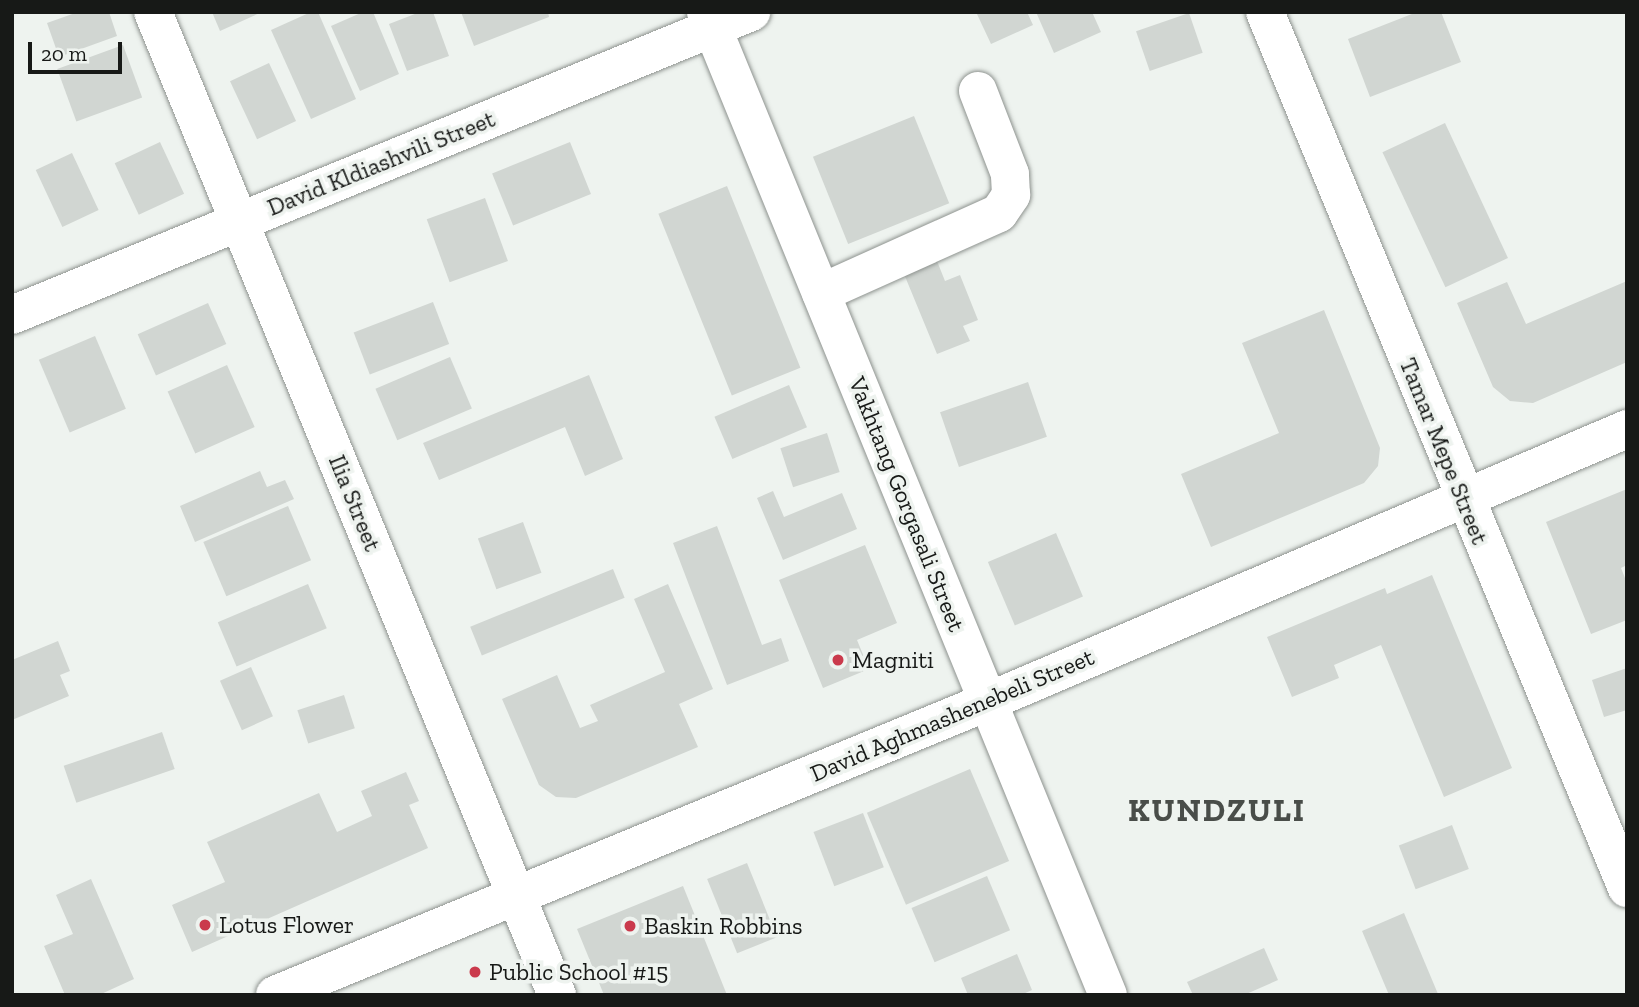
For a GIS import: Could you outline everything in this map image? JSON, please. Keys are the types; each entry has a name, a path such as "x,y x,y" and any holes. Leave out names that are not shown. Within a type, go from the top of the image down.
{"street":[{"name":"Ilia Street","path":"153,12 557,995"},
{"name":"David Kldiashvili Street","path":"12,315 240,222 709,20 751,12"},
{"name":"Tamar Mepe Street","path":"1265,12 1627,888"},
{"name":"Vakhtang Gorgasali Street","path":"709,20 1108,995"},
{"path":"821,293 999,213 1011,195 1010,174 978,91"},
{"name":"David Aghmashenebeli Street","path":"275,995 987,702 1464,496 1627,429"}],"building":[{"path":"78,12 109,12 117,36 59,57 47,23"},
{"path":"212,12 262,12 220,31"},
{"path":"311,12 318,12 356,99 311,119 271,30"},
{"path":"363,12 373,12 399,74 360,91 331,26"},
{"path":"420,12 433,12 449,56 407,71 389,24"},
{"path":"461,12 548,12 549,17 474,46"},
{"path":"976,12 1027,12 1033,25 991,44"},
{"path":"1036,12 1092,12 1101,32 1054,53"},
{"path":"1417,12 1441,12 1461,62 1370,97 1348,39"},
{"path":"1189,13 1203,53 1150,71 1136,31"},
{"path":"123,45 142,98 76,122 57,69"},
{"path":"269,63 296,121 257,139 230,81"},
{"path":"914,116 949,203 848,244 813,157"},
{"path":"1445,123 1508,258 1445,287 1382,152"},
{"path":"160,142 184,194 139,215 115,163"},
{"path":"570,142 591,194 513,225 492,173"},
{"path":"72,153 99,210 62,227 36,170"},
{"path":"727,186 800,368 732,395 658,214"},
{"path":"485,198 508,261 450,282 427,219"},
{"path":"937,261 945,281 960,275 978,320 963,326 970,341 937,354 904,274"},
{"path":"1627,281 1627,362 1533,403 1510,401 1493,387 1457,303 1507,282 1526,324"},
{"path":"433,302 449,344 370,374 354,332"},
{"path":"208,303 226,344 156,375 138,334"},
{"path":"1324,310 1380,448 1378,466 1364,483 1211,547 1181,474 1279,433 1242,343"},
{"path":"95,336 126,409 70,433 39,360"},
{"path":"450,357 472,409 397,440 375,389"},
{"path":"227,365 255,427 195,454 168,391"},
{"path":"589,375 623,459 585,476 565,427 439,480 423,443"},
{"path":"1028,382 1047,437 959,467 940,412"},
{"path":"789,385 807,427 732,459 714,417"},
{"path":"827,433 840,472 793,487 780,448"},
{"path":"260,471 267,487 285,480 294,499 195,542 180,506"},
{"path":"1627,489 1627,565 1621,568 1627,583 1627,620 1591,634 1546,522"},
{"path":"773,491 784,517 842,493 857,529 783,560 757,498"},
{"path":"288,506 311,560 226,596 203,542"},
{"path":"523,522 541,573 496,589 478,538"},
{"path":"717,526 762,645 781,638 789,661 727,685 673,543"},
{"path":"1056,533 1083,597 1015,625 988,562"},
{"path":"865,545 897,623 857,640 869,669 823,688 779,580"},
{"path":"613,569 625,598 482,655 470,627"},
{"path":"1432,575 1512,768 1444,797 1381,645 1334,665 1339,678 1292,697 1267,637 1385,588 1387,594"},
{"path":"308,584 327,628 237,666 218,622"},
{"path":"668,584 713,689 679,704 698,747 576,798 556,797 539,785 502,699 557,675 580,728 598,721 590,705 665,672 634,599"},
{"path":"58,641 70,671 60,675 69,696 12,720 12,660"},
{"path":"251,667 273,716 242,730 220,681"},
{"path":"1627,668 1627,710 1604,717 1592,680"},
{"path":"344,695 355,728 308,743 297,710"},
{"path":"162,732 175,769 76,803 64,766"},
{"path":"970,769 1009,861 906,905 867,813"},
{"path":"406,772 419,801 409,805 428,848 192,952 172,905 225,882 207,842 319,793 337,832 372,816 361,791"},
{"path":"863,813 884,867 834,886 814,832"},
{"path":"1452,825 1469,869 1416,889 1399,845"},
{"path":"747,863 777,937 737,953 707,879"},
{"path":"987,876 1010,930 935,962 912,908"},
{"path":"91,879 134,979 99,995 65,995 44,946 73,934 56,895"},
{"path":"683,886 727,995 604,995 577,929"},
{"path":"1404,913 1438,994 1436,995 1389,995 1362,931"},
{"path":"1264,948 1278,980 1244,995 1193,995 1187,982"},
{"path":"1017,954 1032,990 1021,995 968,995 961,978"}],"place":[{"name":"Magniti","path":"838,660"},
{"name":"Lotus Flower","path":"205,925"},
{"name":"Baskin Robbins","path":"630,926"},
{"name":"Public School #15","path":"475,972"}],"district":[{"name":"KUNDZULI","path":"1217,810"}]}
